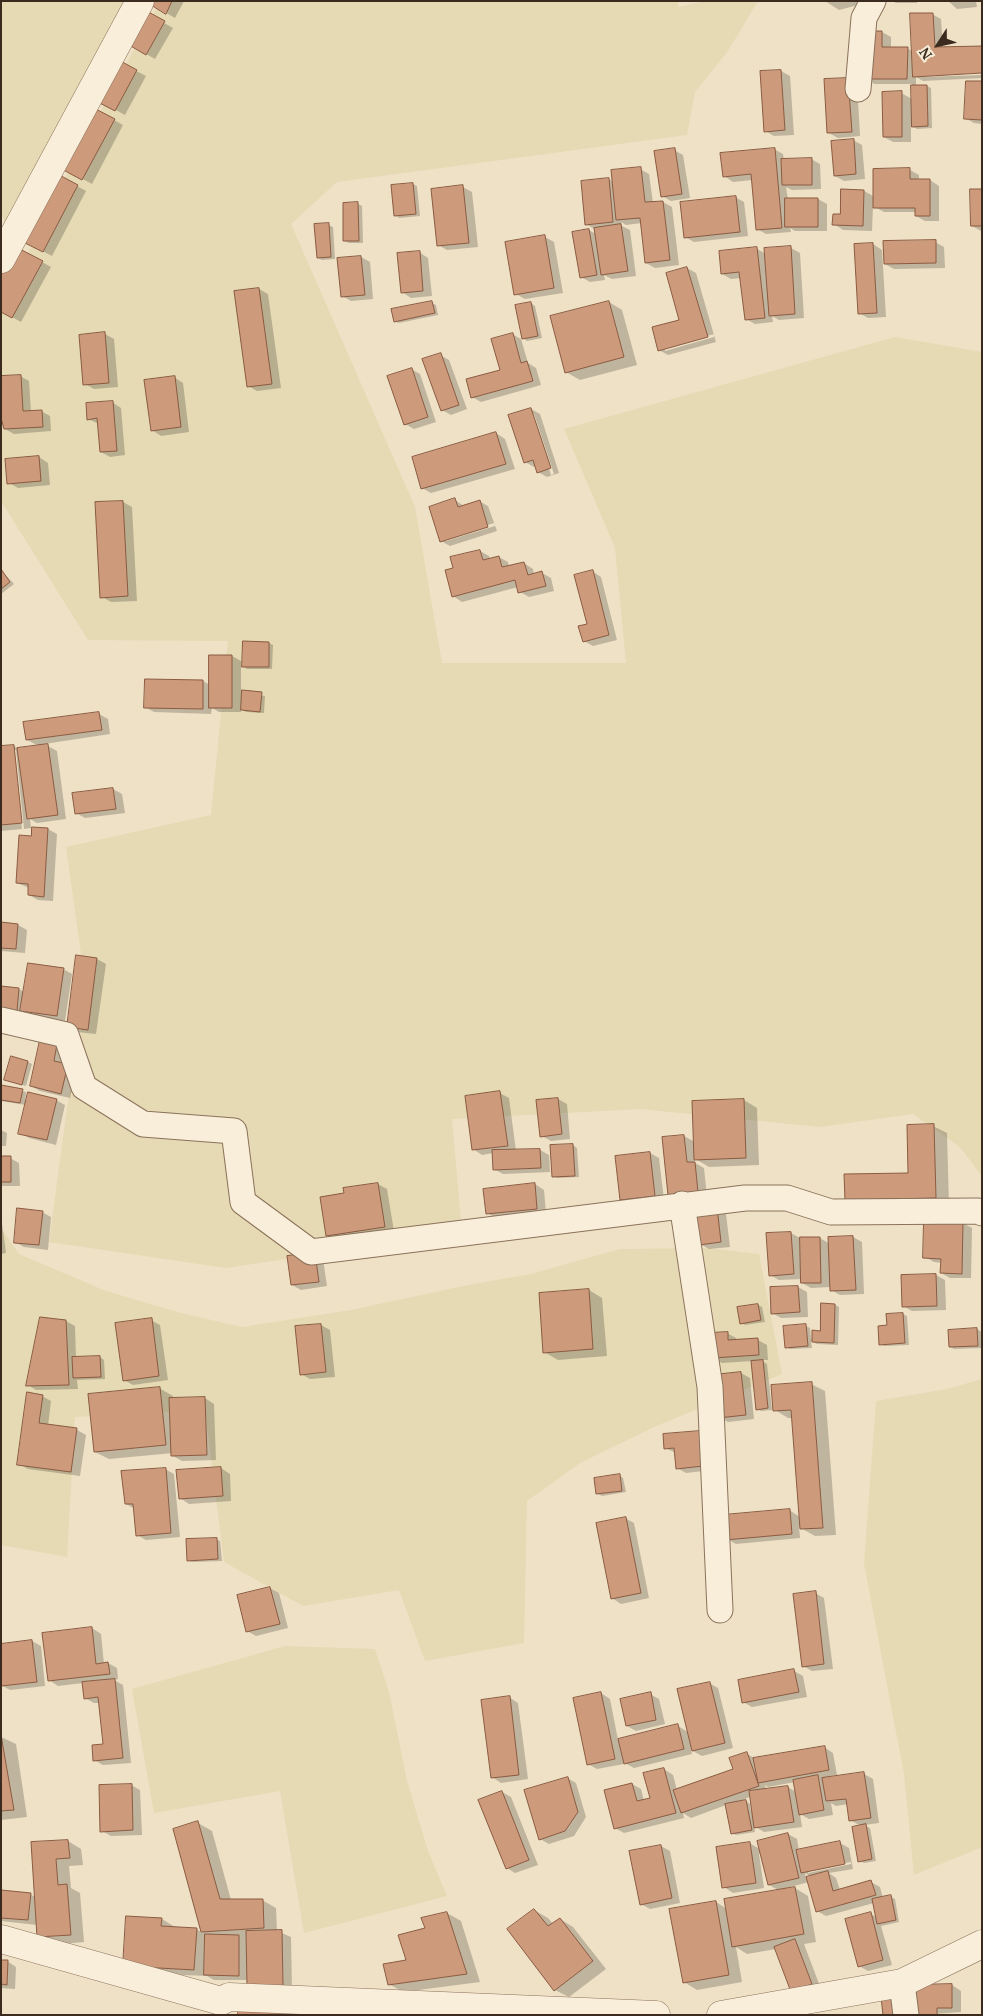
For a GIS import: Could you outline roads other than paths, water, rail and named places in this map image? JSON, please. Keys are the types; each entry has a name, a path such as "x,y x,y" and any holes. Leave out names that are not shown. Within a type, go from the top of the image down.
{"street":[{"path":"1,259 140,1"},
{"path":"858,89 864,18 873,1"},
{"path":"1,1020 66,1035 84,1087 142,1124 234,1131 243,1202 311,1252 682,1204 745,1198 787,1198 831,1212 978,1211 982,1213"},
{"path":"682,1204 710,1388 720,1610"},
{"path":"1,1939 221,2001 227,2006 656,2015"},
{"path":"720,2015 902,1983 982,1944"},
{"path":"902,1983 906,2015"}]}
